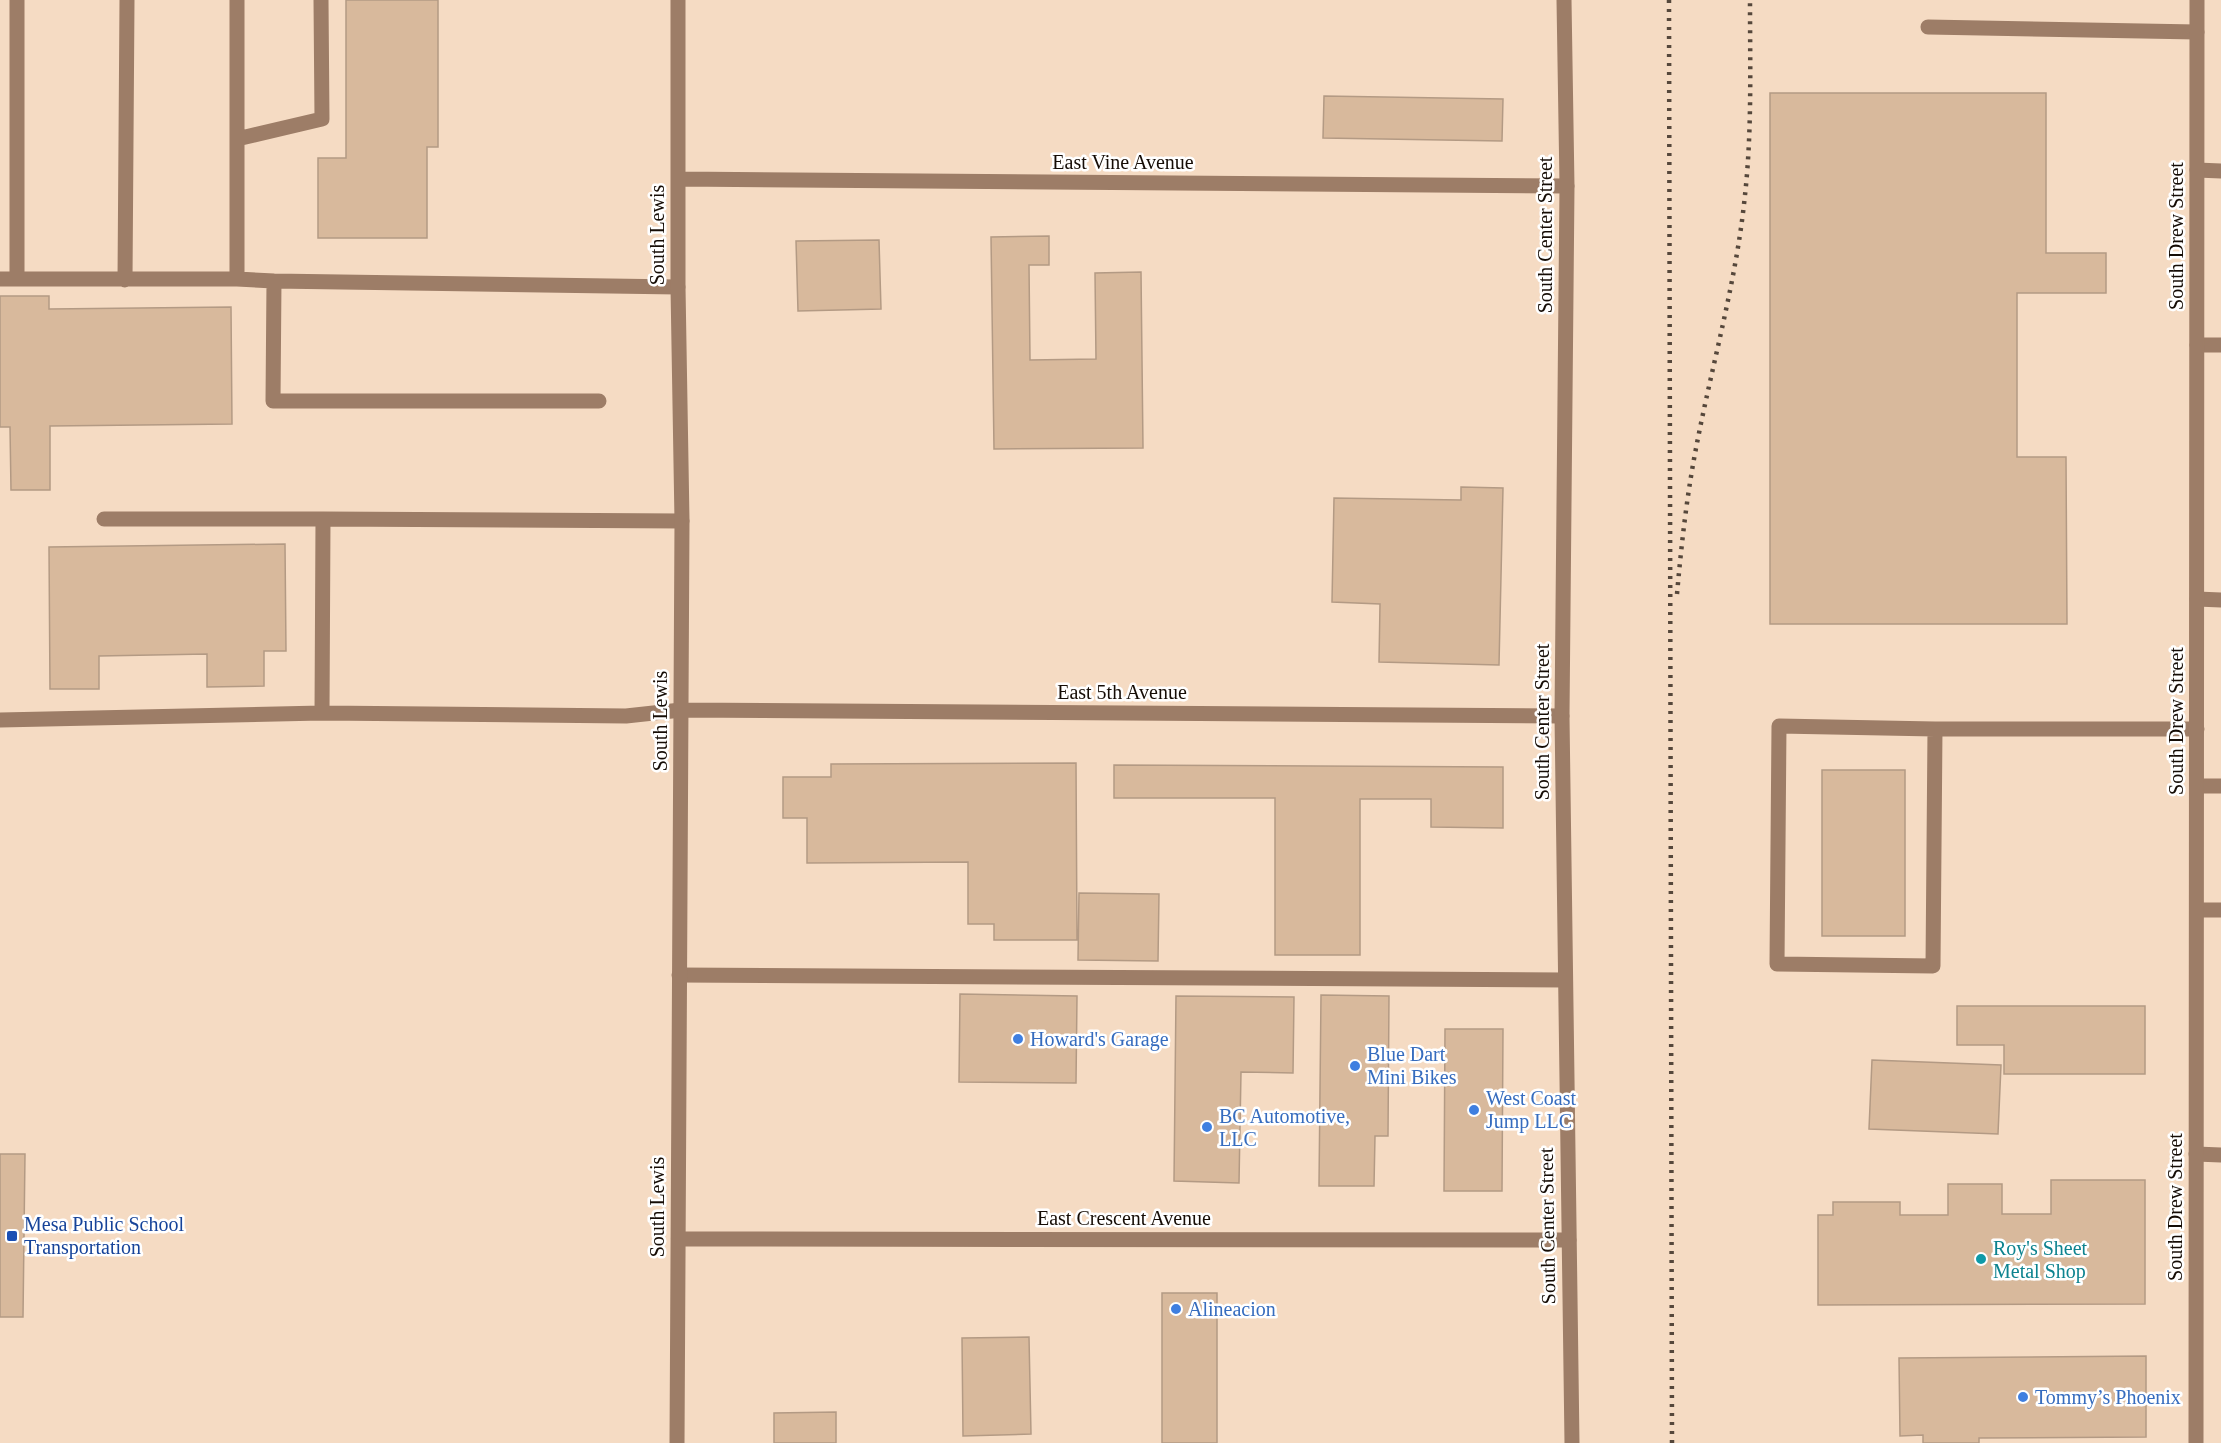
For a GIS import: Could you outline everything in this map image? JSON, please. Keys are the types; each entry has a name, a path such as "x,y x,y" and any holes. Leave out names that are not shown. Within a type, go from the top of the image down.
{"street":[{"path":"17,0 17,279"},
{"path":"125,280 127,0"},
{"path":"237,0 237,279"},
{"path":"237,139 322,119 321,0"},
{"name":"South Lewis","path":"677,1443 682,521 678,287 678,0"},
{"name":"South Center Street","path":"1564,0 1567,186 1562,716 1572,1443"},
{"name":"South Drew Street","path":"2196,1443 2198,0"},
{"path":"1928,27 2197,32"},
{"path":"2197,170 2221,171"},
{"name":"East Vine Avenue","path":"679,179 1567,186"},
{"path":"0,279 237,279 678,287"},
{"path":"274,281 273,401 599,401"},
{"path":"2197,345 2221,345"},
{"path":"104,519 682,521"},
{"path":"322,713 323,519"},
{"path":"2197,599 2221,600"},
{"name":"East 5th Avenue","path":"0,720 322,713 626,716 681,710 1562,716"},
{"path":"1935,729 1933,966 1777,964 1779,726 1935,729 2197,729"},
{"path":"2197,786 2221,786"},
{"path":"2197,910 2221,910"},
{"path":"679,975 1564,980"},
{"path":"2196,1154 2221,1155"},
{"name":"East Crescent Avenue","path":"678,1239 1569,1240"}],"building":[{"path":"346,0 438,0 438,147 427,147 427,238 318,238 318,158 346,158"},
{"path":"1770,93 2046,93 2046,253 2106,253 2106,293 2017,293 2017,457 2066,457 2067,624 1770,624"},
{"path":"1324,96 1503,99 1502,141 1323,138"},
{"path":"1049,236 1049,265 1029,265 1030,360 1096,359 1095,273 1141,272 1143,448 994,449 991,237"},
{"path":"879,240 881,309 798,311 796,241"},
{"path":"0,296 49,296 49,309 231,307 232,424 50,426 50,490 11,490 10,427 0,427"},
{"path":"1461,487 1503,488 1499,665 1379,662 1380,604 1332,602 1334,498 1461,500"},
{"path":"285,544 286,651 264,651 264,686 207,687 207,654 99,656 99,689 50,689 49,547"},
{"path":"1076,763 1077,940 994,940 994,924 968,924 968,862 807,863 807,818 783,818 783,777 831,777 831,764"},
{"path":"1114,765 1503,767 1503,828 1431,827 1431,799 1360,799 1360,955 1275,955 1275,798 1114,798"},
{"path":"1822,770 1905,770 1905,936 1822,936"},
{"path":"1079,893 1159,894 1158,961 1078,960"},
{"name":"Howard's Garage","path":"960,994 1077,996 1076,1083 959,1082"},
{"name":"Blue Dart Mini Bikes","path":"1321,995 1389,996 1388,1136 1375,1136 1374,1186 1319,1186"},
{"name":"BC Automotive, LLC","path":"1176,996 1294,997 1293,1073 1241,1072 1239,1183 1174,1181"},
{"path":"1957,1006 2145,1006 2145,1074 2004,1074 2004,1045 1957,1045"},
{"name":"West Coast Jump LLC","path":"1445,1029 1503,1029 1502,1191 1444,1191"},
{"path":"1872,1060 2001,1065 1998,1134 1869,1129"},
{"name":"Mesa Public School Transportation","path":"0,1154 25,1154 23,1317 0,1317"},
{"name":"Roy's Sheet Metal Shop","path":"2051,1180 2145,1180 2145,1304 1818,1305 1818,1215 1833,1215 1833,1202 1900,1202 1900,1215 1948,1215 1948,1184 2002,1184 2002,1214 2051,1214"},
{"path":"1162,1293 1217,1293 1217,1443 1162,1443"},
{"path":"1029,1337 1031,1434 963,1436 962,1338"},
{"name":"Tommy’s Phoenix","path":"2146,1356 2146,1437 1979,1438 1979,1443 1923,1443 1923,1435 1900,1436 1899,1358"},
{"path":"836,1412 836,1443 774,1443 774,1413"}],"railway":[{"path":"1669,0 1672,1443"},
{"path":"1677,594 1694,459 1741,229 1749,147 1750,0"}],"place":[{"name":"Howard's Garage","path":"1018,1039"},
{"name":"Blue Dart Mini Bikes","path":"1355,1066"},
{"name":"West Coast Jump LLC","path":"1474,1110"},
{"name":"BC Automotive, LLC","path":"1207,1127"},
{"name":"Mesa Public School Transportation","path":"12,1236"},
{"name":"Roy's Sheet Metal Shop","path":"1981,1259"},
{"name":"Alineacion","path":"1176,1309"},
{"name":"Tommy’s Phoenix","path":"2023,1397"}]}
